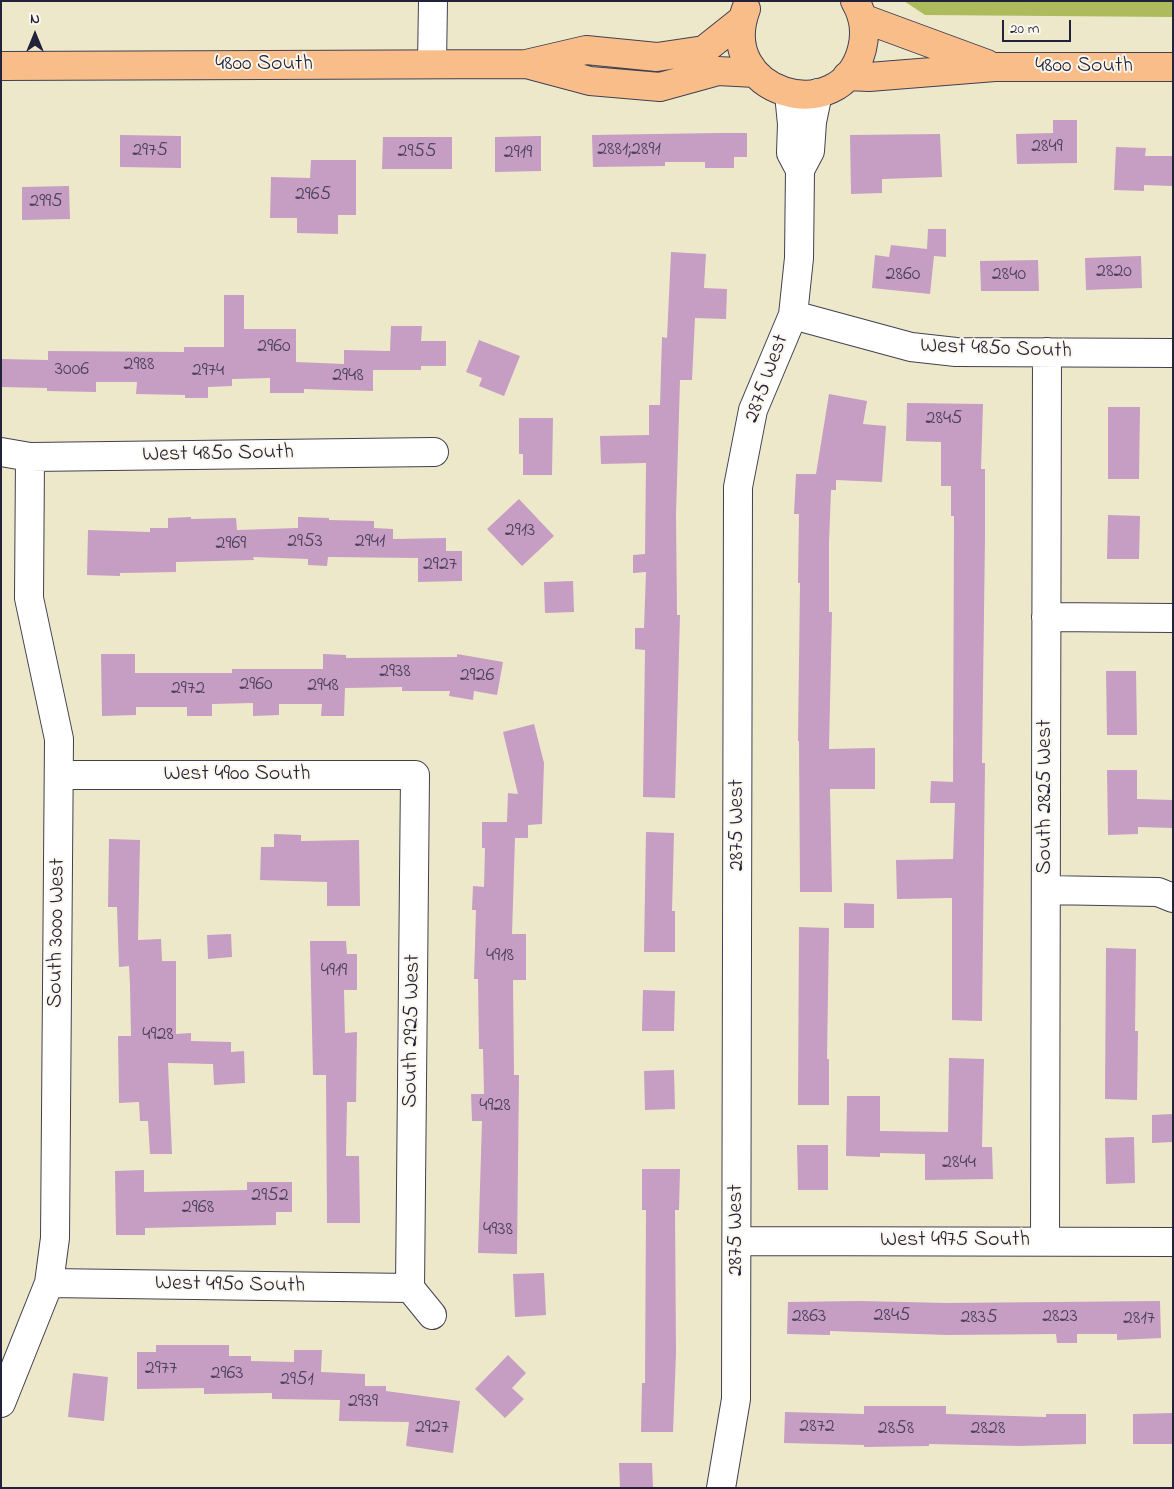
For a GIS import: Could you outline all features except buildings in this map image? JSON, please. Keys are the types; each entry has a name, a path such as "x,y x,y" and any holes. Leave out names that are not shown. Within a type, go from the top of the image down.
{"main road":[{"name":"4800 South","path":"1,66 526,64 586,50 657,57 704,50 746,10"},
{"path":"746,10 740,38 745,56 755,73 765,82 789,94 818,93 834,87 847,76 859,59 864,39 859,10"},
{"name":"4800 South","path":"859,10 995,67"},
{"name":"4800 South","path":"526,64 590,81 660,87 718,71 755,73"},
{"name":"4800 South","path":"847,76 868,77 995,67 1173,67"}],"street":[{"path":"432,64 433,1"},
{"name":"2875 West","path":"722,1488 736,1399 738,487 753,410 793,315 799,258 800,170 810,151 812,122 818,93"},
{"name":"2875 West","path":"789,94 792,124 791,153 800,170"},
{"name":"West 4850 South","path":"793,315 911,347 956,352 1173,353"},
{"name":"South 2825 West","path":"1045,1242 1047,352"},
{"name":"West 4850 South","path":"1,452 30,457 434,452"},
{"name":"South 3000 West","path":"1,1403 49,1283 55,1238 59,739 29,598 30,457"},
{"path":"1046,617 1173,618"},
{"name":"West 4900 South","path":"59,775 424,767"},
{"name":"South 2925 West","path":"410,1288 424,767"},
{"path":"1046,890 1158,892 1173,898"},
{"name":"West 4975 South","path":"737,1241 1173,1242"},
{"name":"West 4950 South","path":"49,1283 410,1288"},
{"path":"410,1288 432,1315"}],"green space":[{"path":"904,1 1173,1 1173,17 925,15"}]}
